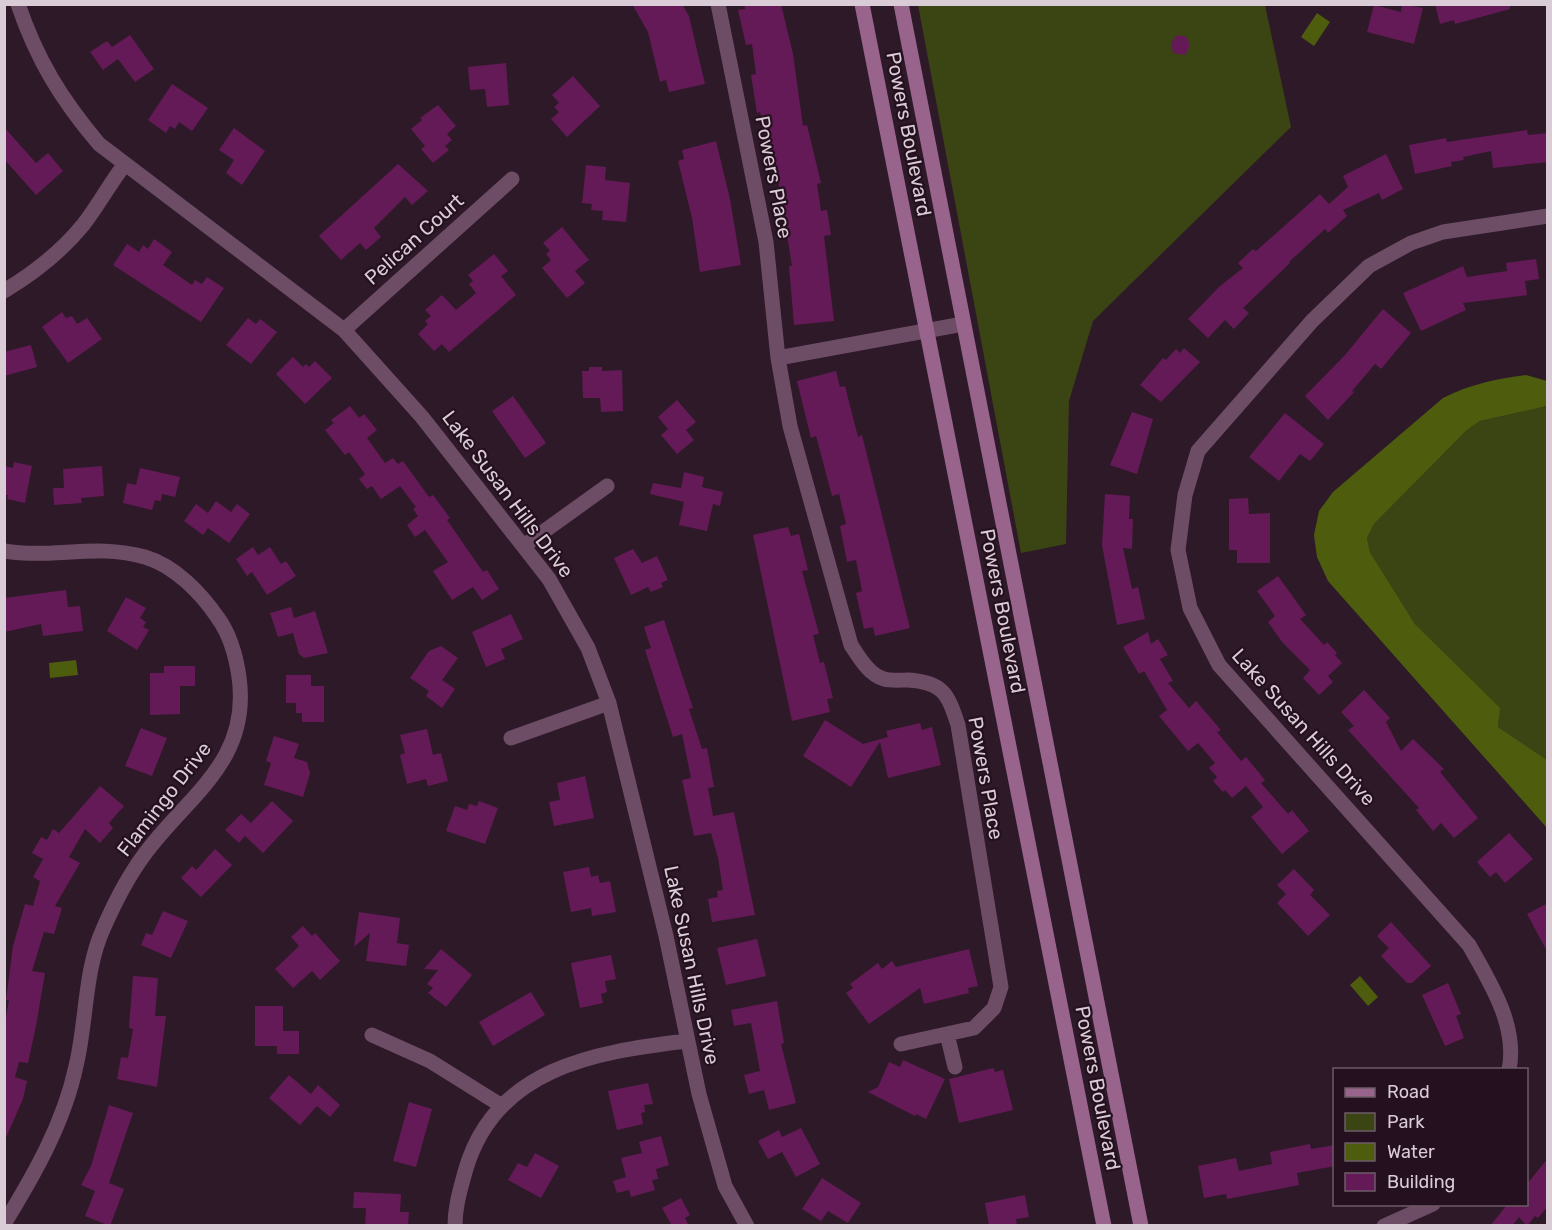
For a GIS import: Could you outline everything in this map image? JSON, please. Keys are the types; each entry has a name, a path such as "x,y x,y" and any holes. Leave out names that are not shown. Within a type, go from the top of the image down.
{"main road":[{"name":"Powers Boulevard","path":"862,4 1104,1226"},
{"name":"Powers Boulevard","path":"901,4 1141,1226"}],"street":[{"name":"Lake Susan Hills Drive","path":"18,4 32,45 50,79 99,144 344,330 422,417 525,545 549,579 588,648 609,703 666,936 699,1094 725,1186 747,1226"},
{"name":"Powers Place","path":"718,4 766,242 778,358 790,426 851,645 865,666 882,679 920,681 939,686 950,701 958,725 1001,987 994,1008 974,1028 901,1044"},
{"path":"4,291 27,277 58,252 83,225 125,164"},
{"name":"Pelican Court","path":"344,330 512,179"},
{"name":"Lake Susan Hills Drive","path":"1509,1068 1512,1056 1499,999 1470,945 1219,666 1190,608 1178,550 1185,495 1198,451 1312,321 1369,266 1411,243 1443,232 1548,216"},
{"path":"778,358 963,324"},
{"path":"525,545 606,486"},
{"name":"Flamingo Drive","path":"4,551 22,554 114,550 148,558 179,575 207,602 226,630 237,658 241,689 240,721 226,759 200,792 144,854 117,898 98,939 73,1077 58,1122 33,1177 4,1224"},
{"path":"511,738 609,703"},
{"path":"947,1034 955,1067"},
{"path":"372,1035 430,1061 502,1106"},
{"path":"455,1226 455,1207 473,1144 502,1106 516,1092 548,1072 636,1047 687,1041"},
{"path":"1384,1226 1429,1206"}],"green space":[{"path":"918,5 1265,5 1291,127 1093,321 1069,401 1066,544 1021,553"},
{"path":"1547,406 1547,760 1498,727 1499,708 1415,624 1370,552 1367,538 1374,524 1467,430 1480,421"}],"water":[{"path":"1317,13 1330,22 1314,46 1301,37"},
{"path":"1526,375 1547,381 1547,406 1480,421 1467,430 1374,524 1367,538 1370,552 1415,624 1500,708 1498,727 1547,760 1547,828 1328,581 1317,557 1314,535 1319,511 1333,492 1443,398 1484,383"},
{"path":"76,660 78,675 50,678 49,663"},
{"path":"1360,976 1378,997 1368,1006 1350,985"}],"building":[{"path":"632,4 682,4 689,16 705,84 669,92 666,80 660,82 648,32"},
{"path":"744,4 781,4 793,54 803,126 807,125 821,183 817,184 821,211 827,210 831,235 824,236 834,321 794,325 789,266 792,266 778,180 775,180 760,112 757,113 751,75 756,74 752,44 746,45 738,10 745,9"},
{"path":"1402,4 1423,8 1414,44 1367,32 1374,5 1401,12"},
{"path":"1435,4 1510,4 1510,9 1455,24 1454,20 1440,24"},
{"path":"130,35 154,69 135,82 118,59 103,70 90,52 107,41 112,47"},
{"path":"1177,35 1187,37 1190,46 1185,55 1173,53 1171,43"},
{"path":"506,63 509,105 487,107 485,89 470,90 468,67"},
{"path":"573,76 600,106 567,137 551,119 559,112 554,107 559,103 552,95"},
{"path":"172,84 208,108 192,131 179,122 175,129 170,126 166,133 148,120"},
{"path":"438,105 456,126 447,134 452,140 445,146 449,150 433,163 421,149 425,146 411,129 422,120 420,118"},
{"path":"4,127 36,163 48,153 63,171 36,195 4,159"},
{"path":"234,128 265,151 242,185 226,173 234,160 219,150"},
{"path":"1527,130 1528,135 1548,133 1548,162 1493,168 1491,151 1463,157 1464,160 1451,162 1452,166 1415,174 1409,145 1446,138 1447,142"},
{"path":"716,141 730,199 741,265 700,272 692,218 678,161 684,159 682,150"},
{"path":"1386,154 1403,189 1382,200 1379,193 1343,210 1347,216 1328,233 1325,229 1243,308 1249,313 1234,329 1225,320 1208,338 1188,319 1220,286 1243,268 1238,263 1253,249 1256,251 1320,194 1329,204 1348,187 1343,176"},
{"path":"398,164 428,191 412,205 405,197 374,228 381,237 366,250 360,243 341,260 319,236"},
{"path":"586,165 606,167 605,180 630,183 626,222 602,220 603,211 591,210 592,204 582,203"},
{"path":"562,227 589,260 575,271 585,283 567,298 542,268 551,260 546,254 550,251 543,243"},
{"path":"154,239 172,252 163,265 192,285 195,280 202,284 207,277 224,288 201,322 113,265 127,244 139,252 143,245 148,249"},
{"path":"494,254 508,271 501,276 516,295 449,352 442,344 434,351 418,334 428,324 425,321 431,316 425,310 442,295 456,310 476,293 469,284 473,281 468,275"},
{"path":"1536,259 1539,279 1525,281 1527,295 1463,303 1466,310 1421,331 1403,293 1463,266 1467,277 1507,271 1506,263"},
{"path":"1383,309 1411,333 1381,369 1375,364 1352,391 1354,392 1328,420 1305,396 1345,355"},
{"path":"62,312 66,318 72,316 77,324 87,318 102,339 68,363 42,327"},
{"path":"248,318 256,324 260,319 277,332 251,364 226,345"},
{"path":"31,345 37,367 4,376 4,352"},
{"path":"1184,348 1200,362 1161,402 1140,385 1163,358 1166,360 1176,349 1180,353"},
{"path":"293,357 303,367 306,364 309,367 315,361 332,378 305,404 276,374"},
{"path":"589,367 602,367 602,371 622,370 623,411 601,412 600,398 583,398 582,371 589,371"},
{"path":"836,371 840,387 845,386 858,437 862,435 910,628 875,636 873,627 864,629 856,593 862,591 856,560 847,562 840,526 846,524 839,494 832,496 816,436 811,438 797,381"},
{"path":"513,396 546,443 525,458 492,411"},
{"path":"677,400 696,422 686,430 694,440 677,454 661,435 668,429 658,417"},
{"path":"350,406 359,418 364,414 377,430 367,438 385,463 393,458 398,464 403,461 429,497 433,495 450,518 447,520 483,572 487,570 499,589 482,600 473,587 452,600 433,571 448,562 425,530 415,537 407,525 418,516 413,509 416,507 400,486 381,499 372,486 367,489 359,479 365,474 349,452 345,455 325,430 334,423 331,420"},
{"path":"1132,412 1153,419 1137,474 1110,465"},
{"path":"1285,413 1324,444 1310,461 1300,454 1279,481 1249,457"},
{"path":"14,462 32,466 25,503 7,499 8,495 4,495 4,466 13,468"},
{"path":"102,466 104,496 81,498 82,503 54,505 53,488 64,488 63,469"},
{"path":"140,468 180,477 175,497 162,494 161,501 155,500 152,510 123,503 127,483 136,485"},
{"path":"684,472 704,477 702,487 723,492 720,506 713,504 707,531 679,525 684,502 650,494 653,483 681,488"},
{"path":"1105,494 1130,496 1129,519 1133,519 1132,549 1123,548 1132,589 1138,587 1145,619 1117,625 1102,545"},
{"path":"1248,498 1249,514 1270,513 1270,563 1237,563 1237,550 1229,550 1229,499"},
{"path":"216,501 231,512 237,504 250,514 229,543 208,528 203,535 184,521 196,504 208,513"},
{"path":"788,527 791,536 799,534 808,570 802,571 819,634 813,635 820,663 824,662 833,698 827,699 830,712 792,721 753,535"},
{"path":"253,547 258,555 270,547 281,564 286,561 296,576 267,595 252,572 247,576 236,559"},
{"path":"633,549 642,563 657,556 668,580 661,583 663,587 651,592 648,587 631,595 614,558"},
{"path":"1278,576 1306,615 1300,619 1324,645 1327,642 1342,663 1328,676 1333,682 1319,695 1303,678 1310,670 1282,642 1268,622 1275,616 1257,591"},
{"path":"66,590 68,607 80,606 83,631 43,636 41,624 4,632 4,598"},
{"path":"126,597 146,608 140,618 146,622 143,627 149,630 137,650 107,631"},
{"path":"291,607 294,618 315,611 328,653 304,658 299,654 293,633 278,637 270,613"},
{"path":"511,614 523,639 501,649 505,659 486,667 472,632"},
{"path":"664,620 693,708 689,709 702,749 707,748 714,787 708,788 713,816 734,812 755,915 712,922 708,899 718,897 717,891 723,890 718,858 711,833 694,836 682,780 691,778 682,734 673,737 645,650 651,648 644,627"},
{"path":"1148,632 1151,644 1158,639 1168,655 1160,659 1173,681 1168,683 1189,708 1196,701 1221,730 1217,732 1241,761 1246,757 1265,780 1261,783 1288,814 1292,810 1309,831 1282,854 1251,817 1263,807 1246,786 1232,798 1225,790 1223,792 1213,781 1217,777 1209,768 1215,763 1198,743 1188,751 1159,716 1167,710 1144,671 1139,674 1123,647"},
{"path":"441,646 458,658 442,680 455,689 442,708 426,696 429,691 410,678 429,651"},
{"path":"164,666 195,666 195,686 180,686 180,714 150,715 150,673 164,673"},
{"path":"286,675 311,675 311,686 324,686 324,722 302,722 302,713 296,713 296,703 286,703"},
{"path":"1364,690 1390,718 1386,722 1401,751 1413,739 1444,769 1440,772 1478,818 1454,838 1441,823 1433,831 1416,810 1419,808 1348,730 1354,726 1341,712"},
{"path":"825,720 863,744 888,737 886,731 920,723 922,730 932,727 941,765 888,778 880,742 851,787 803,756"},
{"path":"141,728 167,738 152,776 125,766"},
{"path":"427,729 433,755 441,753 448,781 428,786 426,779 407,784 400,755 405,753 400,735"},
{"path":"274,736 299,744 294,758 307,762 310,773 303,797 264,785 271,763 266,761"},
{"path":"585,776 594,818 554,826 549,802 560,800 557,783"},
{"path":"100,786 124,806 109,823 113,828 100,843 85,829 69,857 80,863 55,906 62,908 54,934 44,932 32,971 45,973 28,1063 19,1062 15,1077 27,1081 23,1099 4,1142 4,1028 9,1000 6,1000 13,946 25,904 33,906 40,881 33,877 43,859 32,853 41,837 47,840 53,829 59,833"},
{"path":"272,801 293,821 263,853 245,836 239,843 225,830 241,814 251,823"},
{"path":"479,801 498,808 485,844 446,831 455,806 467,810 469,804 477,806"},
{"path":"1509,833 1533,859 1505,883 1496,872 1490,877 1477,862"},
{"path":"215,849 232,865 201,897 181,878 192,866 196,870"},
{"path":"589,867 591,877 598,875 600,883 610,881 616,912 592,916 591,908 571,912 563,872"},
{"path":"1294,869 1314,890 1310,895 1330,915 1308,936 1277,903 1286,894 1277,885"},
{"path":"1548,903 1548,953 1527,914"},
{"path":"163,911 188,921 171,958 141,945 146,933 152,935"},
{"path":"359,912 400,918 397,943 409,945 406,966 366,961 370,933 354,947"},
{"path":"1391,922 1431,966 1412,983 1407,983 1381,956 1389,948 1377,936"},
{"path":"303,926 312,936 315,933 340,961 320,980 312,971 293,988 275,969 299,946 291,937"},
{"path":"757,939 766,976 726,985 717,948"},
{"path":"441,949 472,975 446,1007 428,993 433,988 427,984 438,970 424,969"},
{"path":"969,949 978,986 968,988 969,993 924,1004 920,988 869,1024 846,993 853,988 850,984 878,963 882,969 892,961 896,967"},
{"path":"611,955 616,979 605,981 607,992 601,994 603,1003 580,1008 571,963"},
{"path":"133,976 158,978 155,1016 166,1016 157,1087 117,1079 121,1057 128,1058 133,1029 129,1028"},
{"path":"1448,983 1461,1014 1456,1016 1464,1038 1445,1046 1422,995"},
{"path":"531,992 545,1015 493,1046 479,1022"},
{"path":"777,1001 784,1043 781,1044 796,1103 769,1110 764,1090 749,1094 744,1075 760,1071 751,1023 734,1026 731,1010"},
{"path":"255,1006 283,1006 283,1031 299,1031 299,1054 277,1054 277,1046 255,1046"},
{"path":"903,1060 945,1079 926,1119 916,1114 915,1116 868,1092 878,1087 889,1062 900,1067"},
{"path":"993,1068 995,1072 1003,1070 1013,1110 959,1123 949,1079"},
{"path":"289,1075 311,1094 318,1085 340,1105 330,1117 317,1106 300,1125 269,1098"},
{"path":"648,1083 653,1104 644,1105 645,1112 641,1113 643,1124 617,1130 608,1091"},
{"path":"409,1102 432,1109 416,1167 393,1161"},
{"path":"109,1105 133,1113 109,1183 124,1189 110,1226 85,1216 95,1191 81,1185 91,1166"},
{"path":"801,1128 820,1164 796,1177 782,1152 768,1159 758,1141 779,1130 782,1137"},
{"path":"661,1136 669,1165 656,1169 658,1179 652,1180 655,1190 631,1197 629,1190 617,1193 613,1181 626,1177 621,1158 642,1153 639,1142"},
{"path":"1310,1144 1311,1149 1333,1145 1333,1166 1297,1173 1299,1185 1227,1199 1226,1194 1204,1198 1198,1166 1236,1158 1239,1171 1272,1164 1270,1152"},
{"path":"535,1153 559,1166 541,1198 508,1180 518,1163 527,1167"},
{"path":"1548,1158 1548,1206 1538,1218 1535,1216 1527,1226 1519,1217 1512,1226 1490,1226 1506,1206 1528,1206 1528,1183"},
{"path":"822,1178 861,1203 848,1223 828,1211 821,1221 802,1209"},
{"path":"354,1192 401,1194 400,1212 409,1212 408,1226 365,1226 366,1208 353,1208"},
{"path":"1025,1195 1029,1217 1016,1219 1017,1226 989,1226 985,1203"},
{"path":"681,1198 690,1215 685,1218 689,1226 672,1226 662,1208"}]}
